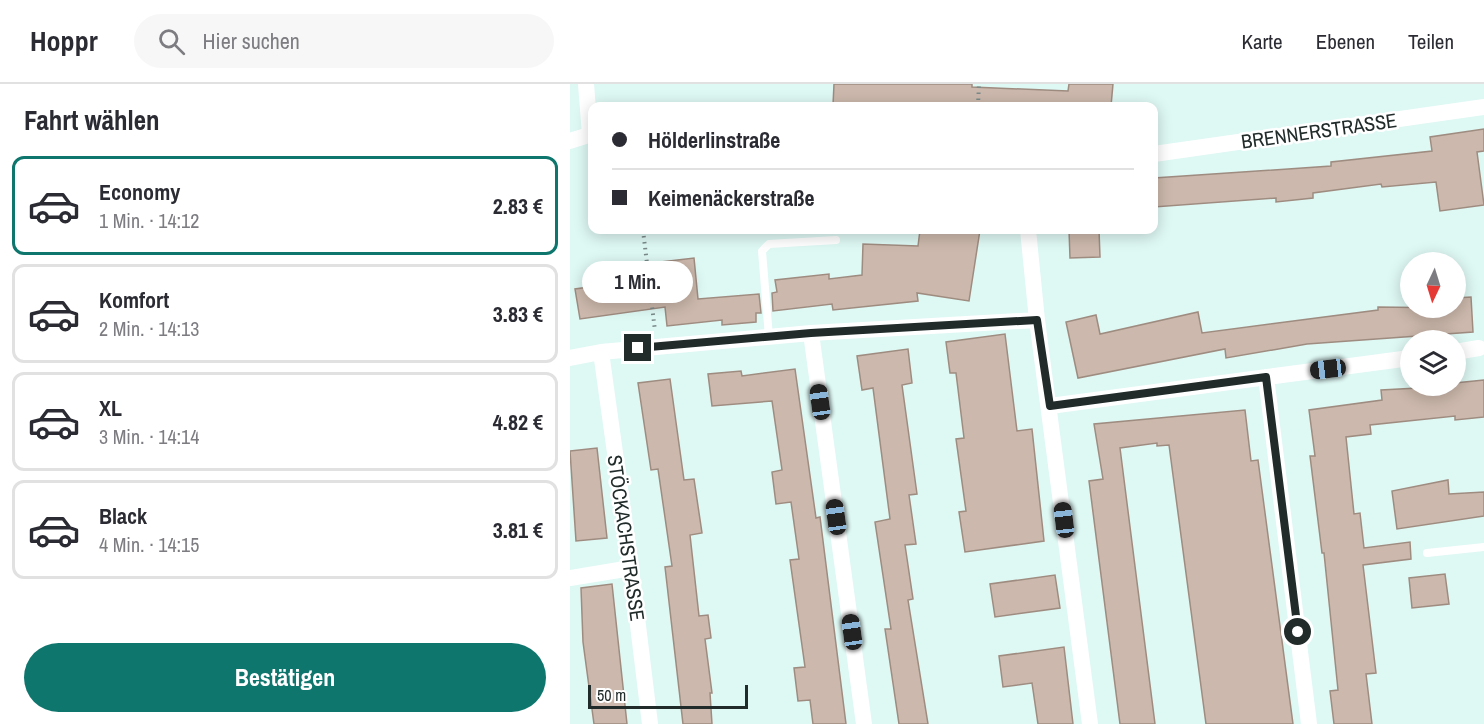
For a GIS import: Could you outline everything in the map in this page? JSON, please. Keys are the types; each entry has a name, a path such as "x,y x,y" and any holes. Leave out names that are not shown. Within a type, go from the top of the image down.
{"street":[{"path":"586,84 588,104"},
{"name":"BRENNERSTRASSE","path":"1158,153 1484,107"},
{"path":"570,141 588,136"},
{"path":"1028,234 1037,320 1090,724"},
{"path":"570,358 657,346 811,333 1037,320"},
{"path":"811,333 864,724"},
{"path":"1466,350 1479,348"},
{"name":"STÖCKACHSTRASSE","path":"601,352 650,724"},
{"path":"1050,406 1400,359"},
{"path":"1266,377 1309,724"},
{"path":"570,578 631,568"}],"lane":[{"path":"769,337 762,251 769,244 836,240"},
{"path":"1427,553 1484,547"}],"path":[{"path":"978,102 979,84"},
{"path":"643,234 657,346"}],"building":[{"path":"834,84 972,84 972,87 1068,91 1069,84 1113,84 1111,102 833,102"},
{"path":"1484,129 1484,151 1477,152 1484,205 1440,211 1436,182 1382,187 1381,184 1313,193 1313,198 1276,202 1276,198 1158,207 1158,178 1331,166 1331,162 1432,151 1430,137"},
{"path":"920,234 979,234 969,301 917,293 918,301 833,310 832,304 773,311 772,293 777,292 775,280 829,274 829,279 862,275 863,244 918,246"},
{"path":"1069,234 1099,234 1100,257 1070,258"},
{"path":"694,258 698,299 759,294 761,313 756,313 756,322 722,325 722,320 667,326 665,307 580,319 575,289 662,277 661,262"},
{"path":"1466,297 1471,297 1473,332 1466,333 1466,330 1400,330 1400,337 1307,344 1226,358 1225,349 1078,378 1066,322 1096,315 1100,334 1198,312 1202,333 1378,310 1378,307 1400,307 1400,318 1466,318"},
{"path":"1005,334 1017,431 1032,429 1044,541 965,552 959,512 966,511 956,439 964,438 956,373 950,373 946,342"},
{"path":"908,349 912,383 902,385 917,494 909,495 916,544 905,545 913,599 908,600 928,724 899,724 885,629 891,629 875,522 890,519 873,388 862,390 857,356"},
{"path":"795,369 816,518 820,517 846,724 813,724 810,700 798,701 794,668 805,667 790,560 799,559 791,502 776,504 772,472 782,470 772,401 712,406 708,374 741,371 742,376"},
{"path":"670,379 684,480 694,479 702,533 690,535 699,616 708,615 711,638 705,639 712,693 710,693 712,724 683,724 665,567 672,566 658,469 651,470 638,383"},
{"path":"1484,380 1484,417 1455,420 1455,416 1370,425 1371,434 1346,437 1354,514 1360,513 1364,548 1410,542 1411,559 1363,565 1376,673 1366,674 1372,724 1334,724 1330,691 1338,690 1324,553 1322,553 1310,456 1315,456 1309,410 1382,400 1381,390 1400,389 1400,396 1466,396 1466,382"},
{"path":"1245,410 1251,461 1258,460 1293,724 1206,724 1169,445 1157,446 1157,443 1120,448 1155,724 1120,724 1089,481 1103,479 1094,424"},
{"path":"597,448 607,538 576,541 570,451"},
{"path":"1448,480 1449,494 1484,492 1484,516 1397,529 1392,491"},
{"path":"1445,574 1449,604 1412,608 1409,578"},
{"path":"1055,575 1060,608 995,617 990,584"},
{"path":"612,584 627,724 594,724 583,642 581,588"},
{"path":"1064,647 1073,724 1038,724 1032,683 1003,687 999,656"}],"route":[{"path":"638,348 811,333 1037,320 1050,406 1266,377 1298,632"}]}
